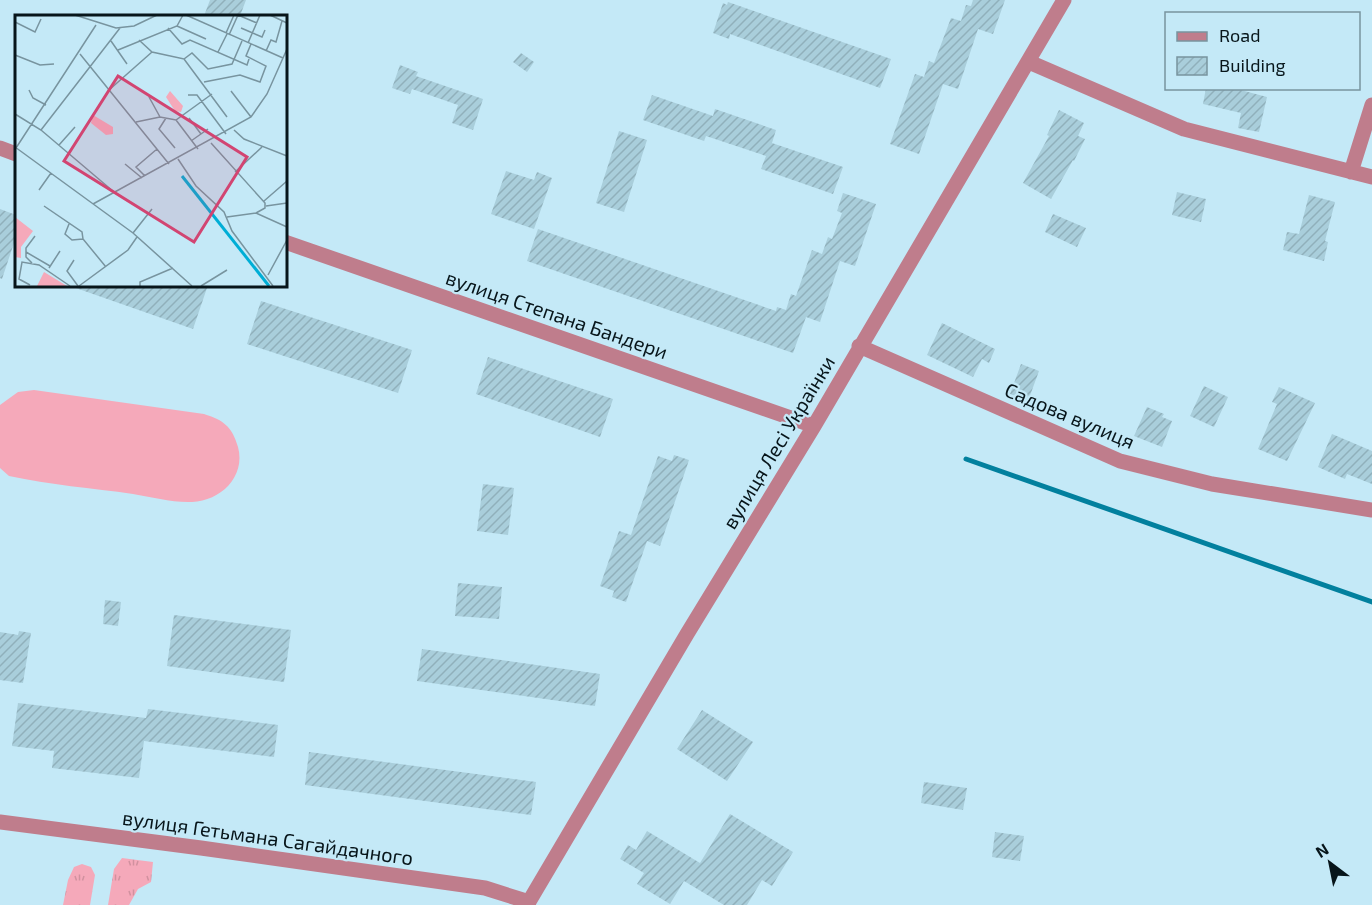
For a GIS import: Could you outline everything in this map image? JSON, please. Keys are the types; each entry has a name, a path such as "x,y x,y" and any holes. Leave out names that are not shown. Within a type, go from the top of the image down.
{"street":[{"name":"вулиця Лесі Українки","path":"528,903 687,634 863,348 961,172 1035,64 1064,0"},
{"path":"1035,64 1184,129 1372,177"},
{"path":"1352,172 1372,105"},
{"path":"0,148 15,153"},
{"name":"вулиця Степана Бандери","path":"286,242 814,426"},
{"name":"Садова вулиця","path":"863,348 1120,461 1212,484 1372,510"},
{"name":"вулиця Гетьмана Сагайдачного","path":"0,822 485,888 528,903"}],"green space":[{"path":"34,390 211,416 226,425 233,434 238,447 238,468 234,477 221,492 202,501 192,502 170,501 9,476 0,468 0,405 18,392"},
{"path":"122,858 153,862 151,882 138,889 129,905 108,905 114,869"},
{"path":"82,864 91,867 95,875 90,905 63,905 68,880 74,867"}],"building":[{"path":"210,0 246,0 240,15 204,15"},
{"path":"973,0 1005,0 993,34 978,29 958,89 943,84 919,154 890,144 915,74 924,77 929,61 934,63 951,18 961,21 966,5 971,6"},
{"path":"728,2 891,59 880,88 730,34 729,39 713,33 723,3 727,5"},
{"path":"521,53 534,62 527,72 513,62"},
{"path":"400,65 418,72 416,76 483,99 473,130 452,123 458,105 412,89 410,94 392,88"},
{"path":"1206,90 1241,90 1267,97 1259,132 1238,128 1241,113 1203,104"},
{"path":"652,95 713,116 715,109 776,130 772,143 843,167 833,194 761,169 766,156 706,136 704,141 643,120"},
{"path":"1059,110 1084,123 1078,136 1085,139 1051,199 1023,183 1049,136 1047,135"},
{"path":"619,131 647,140 624,212 596,203"},
{"path":"506,171 534,180 537,172 552,178 534,229 491,214"},
{"path":"1177,192 1206,199 1201,222 1172,215"},
{"path":"843,193 876,204 855,266 840,261 820,322 806,317 793,353 527,261 538,229 776,311 777,307 786,310 791,294 796,296 812,250 822,254 828,237 832,239 842,213 837,211"},
{"path":"1309,195 1335,202 1325,241 1328,242 1324,261 1283,250 1287,232 1299,234"},
{"path":"0,209 15,215 15,240 2,279 0,278"},
{"path":"1053,214 1086,228 1077,247 1045,232"},
{"path":"73,286 208,286 193,329"},
{"path":"261,301 412,350 398,393 247,344"},
{"path":"942,323 995,349 989,363 982,359 973,377 927,355"},
{"path":"488,357 613,399 600,437 476,394"},
{"path":"1021,364 1039,371 1028,401 1010,394"},
{"path":"1204,386 1228,397 1214,427 1190,416"},
{"path":"1279,387 1315,403 1287,461 1258,449 1277,404 1272,402"},
{"path":"1147,407 1164,414 1162,417 1172,421 1162,447 1134,436"},
{"path":"1332,434 1372,451 1372,484 1347,474 1345,479 1318,467"},
{"path":"674,455 689,460 660,546 647,541 626,602 612,597 614,591 600,586 619,531 631,535 658,456 672,461"},
{"path":"483,484 514,488 508,535 477,531"},
{"path":"458,583 502,587 499,619 455,616"},
{"path":"105,600 121,602 118,626 103,624"},
{"path":"174,615 291,630 284,682 167,666"},
{"path":"19,631 31,633 23,683 0,680 0,632 18,635"},
{"path":"422,649 600,674 595,706 417,681"},
{"path":"18,703 146,718 148,709 278,725 274,757 144,741 139,778 52,768 54,751 12,746"},
{"path":"702,710 753,742 727,781 677,749"},
{"path":"309,752 536,782 531,815 305,785"},
{"path":"924,782 967,788 963,810 921,803"},
{"path":"730,814 793,852 772,886 762,880 747,905 724,905 684,881 670,904 637,884 644,873 620,859 628,845 636,850 647,831 700,863"},
{"path":"995,832 1024,836 1020,861 992,857"}],"waterway":[{"path":"966,459 1372,602"}]}
